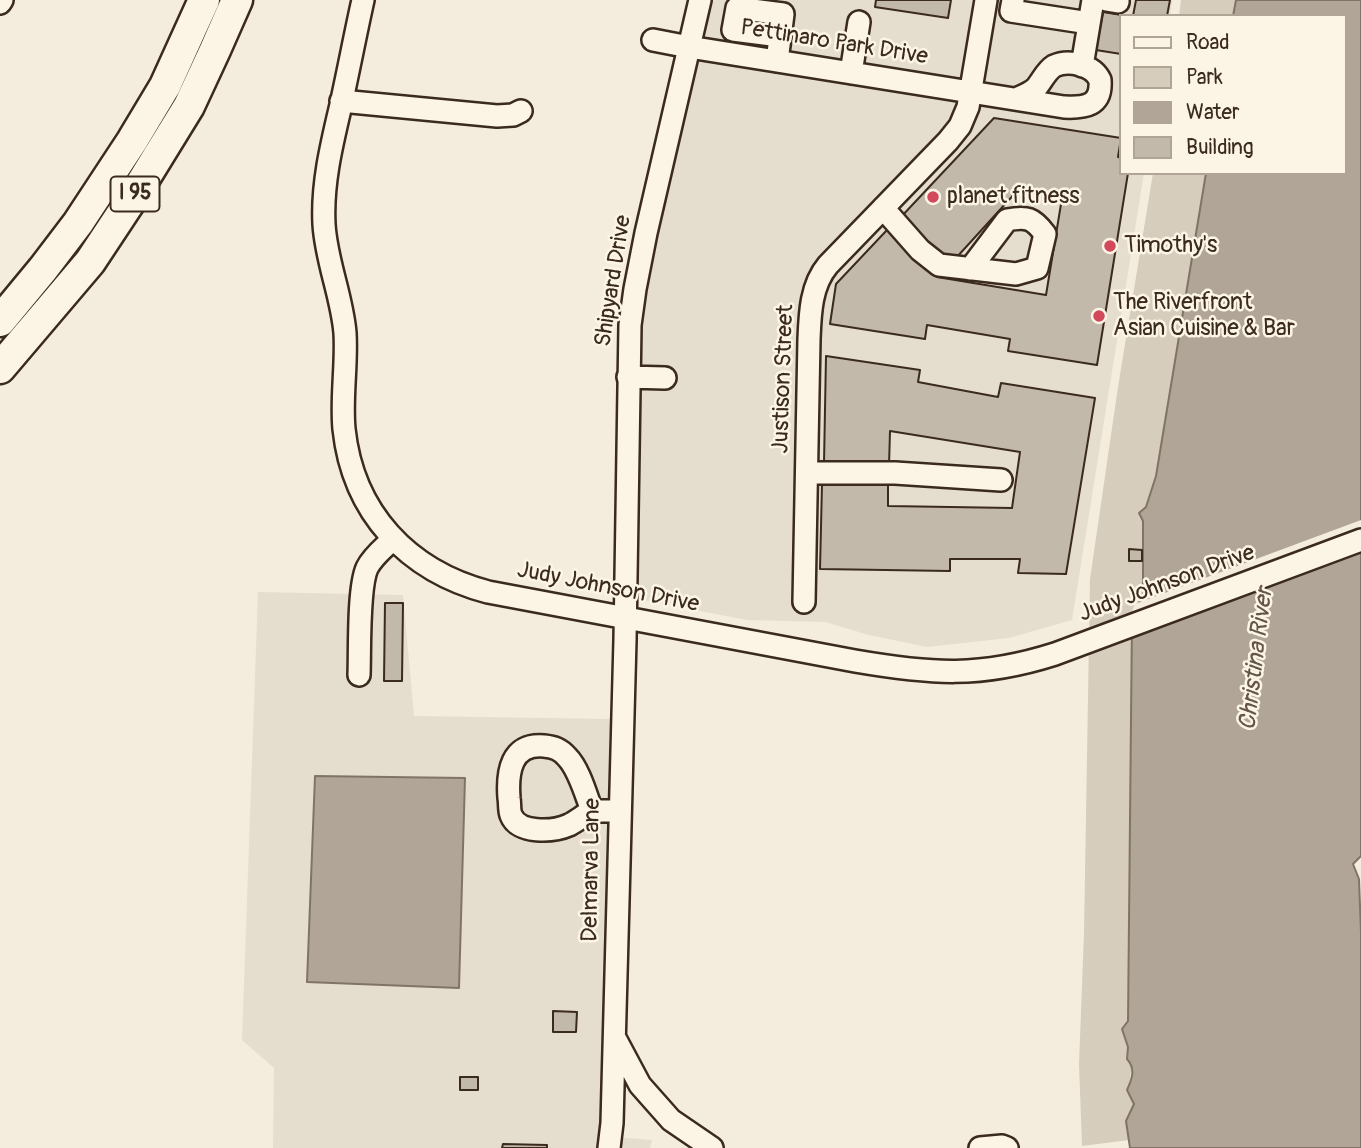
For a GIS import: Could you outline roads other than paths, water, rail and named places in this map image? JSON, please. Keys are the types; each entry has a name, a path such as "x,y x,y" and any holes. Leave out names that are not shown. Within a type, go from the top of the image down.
{"highway":[{"name":"I 95","path":"0,321 78,223 131,141 165,86 204,0"},
{"name":"I 95","path":"0,368 89,262 133,198 189,106 237,0"}],"street":[{"name":"Judy Johnson Drive","path":"363,0 327,170 324,205 326,240 344,321 344,427 359,487 377,519 393,539 434,572 470,587 855,661 933,672 974,671 1009,666 1079,645 1361,540"},
{"path":"971,91 986,0"},
{"path":"1013,0 1011,11 1089,23"},
{"path":"1016,99 1035,88 1053,67 1063,64 1082,66 1093,0"},
{"path":"1106,0 1118,0"},
{"path":"700,1 783,14 777,61"},
{"name":"Shipyard Drive","path":"625,618 630,325 635,289 700,1"},
{"path":"851,73 859,22"},
{"name":"Pettinaro Park Drive","path":"653,40 1064,107 1088,105 1098,96 1100,79 1092,70 1082,66"},
{"name":"Justison Street","path":"804,602 809,349 813,297 823,271 954,134 964,118 971,91"},
{"path":"341,101 497,116 513,115 521,111"},
{"path":"883,208 920,250 939,265 970,269"},
{"path":"628,377 665,378"},
{"path":"807,473 895,473 1001,480"},
{"path":"359,675 362,591 366,570 393,539"},
{"name":"Delmarva Lane","path":"609,1148 615,1038 625,618"},
{"path":"592,811 569,758 556,747 533,745 521,751 513,761 508,779 511,815 519,824 530,830 567,826 592,811 620,811"},
{"path":"615,1038 640,1086 671,1121 712,1148"},
{"path":"980,1148 1007,1148"}],"water":[{"name":"Christina River","path":"1236,0 1361,0 1361,856 1353,864 1359,879 1361,932 1361,1148 1130,1148 1126,1121 1134,1104 1127,1090 1132,1070 1127,1059 1128,1047 1122,1029 1128,1021 1132,619 1143,595 1143,521 1139,513 1146,507 1156,476 1206,175 1347,175 1347,14 1233,14"},
{"path":"315,776 465,778 459,988 307,982"}],"place":[{"name":"planet fitness","path":"933,197"},
{"name":"Timothy's","path":"1110,246"},
{"name":"The Riverfront Asian Cuisine & Bar","path":"1099,316"}]}
